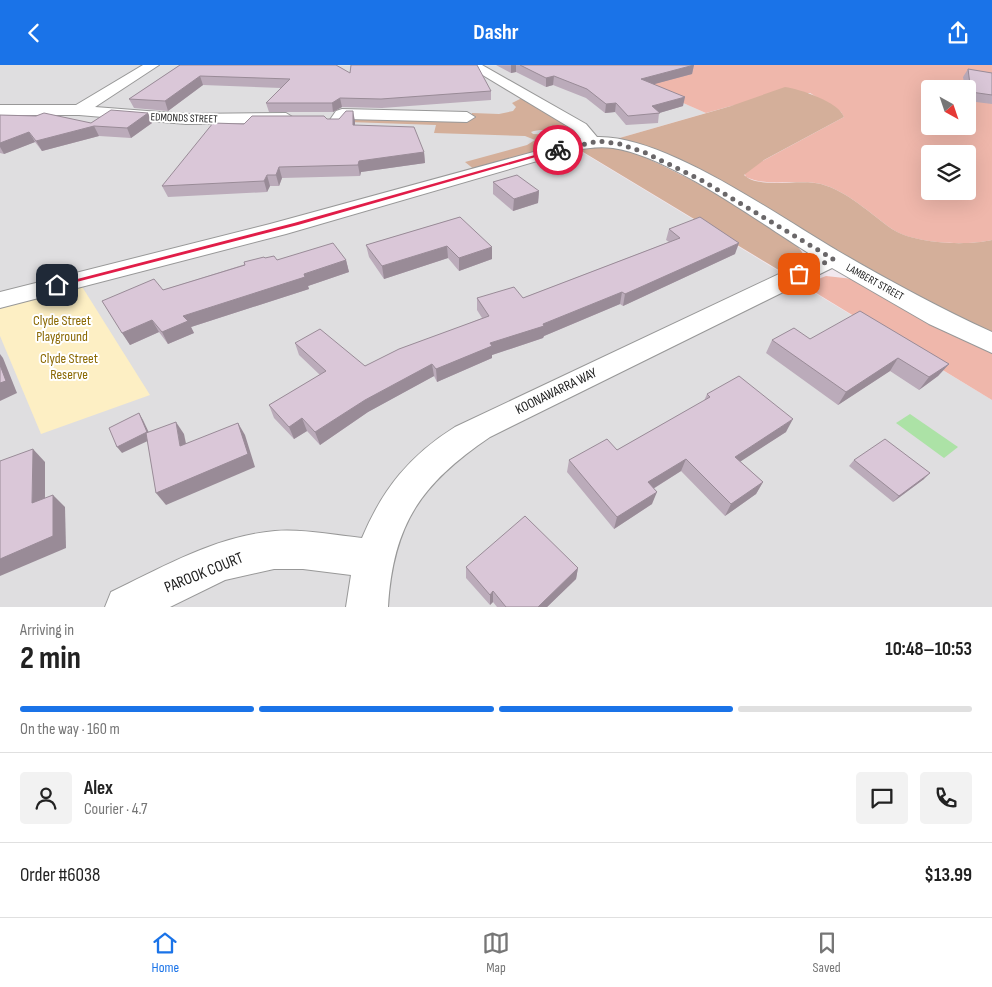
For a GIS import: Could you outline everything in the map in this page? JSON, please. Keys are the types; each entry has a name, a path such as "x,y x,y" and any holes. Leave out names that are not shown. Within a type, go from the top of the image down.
{"street":[{"path":"79,110 152,65"},
{"path":"473,65 580,127 587,133 592,142"},
{"name":"EDMONDS STREET","path":"0,110 79,110 186,119 338,119 432,127"},
{"name":"EDMONDS STREET","path":"338,119 468,117"},
{"name":"LAMBERT STREET","path":"0,300 278,229 592,142 620,144 682,169 833,259 940,318 992,343"},
{"name":"KOONAWARRA WAY","path":"367,607 374,559 389,521 406,491 428,464 453,444 479,428 833,259"},
{"name":"PAROOK COURT","path":"126,607 221,563 260,551 288,550 374,559"}],"shaded area":[{"path":"0,65 596,65 706,113 616,139 592,137 567,143 992,400 992,607 0,607"},
{"path":"596,65 992,65 992,240 955,243 913,238 892,229 841,192 821,184 812,182 764,182 746,177 744,172 753,166 844,117 841,112 810,93 731,106 706,113"},
{"path":"785,87 809,93 827,101 841,111 844,117 764,160 744,175 760,182 821,184 841,192 892,229 914,238 955,243 992,240 992,336 625,141 616,139 731,106"},
{"path":"522,98 569,127 561,130 531,132 533,134 563,135 578,140 475,170 465,162 527,145 535,140 525,136 434,133 436,125 349,122 347,118 470,119 472,113 499,114 513,111 516,107 512,103"},
{"path":"597,145 620,148 643,156 724,197 777,230 796,245 804,256 782,272 578,149"},
{"path":"826,276 853,279 992,350 992,400 803,285"},
{"path":"910,414 958,447 944,458 896,423"}],"green space":[{"name":"Clyde Street Reserve","path":"81,285 150,395 41,434 0,336 0,308"}],"building":[{"path":"180,65 336,65 350,73 351,65 477,65 491,91 381,99 340,98 332,103 266,103 290,79 200,76 165,101 129,99"},
{"path":"520,65 694,65 641,79 685,97 652,106 660,113 628,116 616,103 606,104 587,89 554,76 546,78"},
{"path":"968,69 992,73 992,95 976,93 976,80 969,80"},
{"path":"111,110 148,113 127,128 94,126 36,141 29,132 0,143 0,115 36,116 44,113 91,123"},
{"path":"346,111 353,111 353,125 414,127 424,152 359,161 358,165 279,167 276,175 267,175 264,181 162,186 213,123 244,124 252,116 324,116 327,119 339,119"},
{"path":"517,175 539,191 514,199 493,182"},
{"path":"460,217 492,247 459,258 447,246 382,266 366,245"},
{"path":"700,217 739,243 625,294 622,292 543,324 544,326 490,343 492,346 436,369 432,364 365,400 315,432 302,418 289,427 269,405 326,371 295,343 320,329 365,366 399,349 489,316 477,298 514,287 523,298 680,238 669,229"},
{"path":"333,243 346,260 304,274 305,277 183,316 188,321 162,332 152,320 122,333 102,301 154,279 163,290 245,265 244,262 274,256 277,260"},
{"path":"860,311 949,364 929,377 898,358 846,392 772,340 794,328 810,339"},
{"path":"0,365 6,381 0,383"},
{"path":"739,376 793,419 735,457 763,482 731,504 686,459 648,482 657,492 617,517 569,460 607,439 617,450 710,397 707,394"},
{"path":"139,413 147,432 117,447 109,428"},
{"path":"176,422 180,446 238,423 248,454 156,493 146,433"},
{"path":"885,439 930,473 899,496 854,460"},
{"path":"33,449 32,503 53,495 53,536 0,559 0,461"},
{"path":"525,516 578,568 538,607 506,607 493,591 490,595 466,567"}],"way so far":[{"path":"558,150 592,142 612,142 646,153 682,169 764,216 833,259 799,274"}],"route":[{"path":"57,285 296,224 558,150"}],"park label":[{"name":"Clyde Street Playground","path":"62,328"}]}
